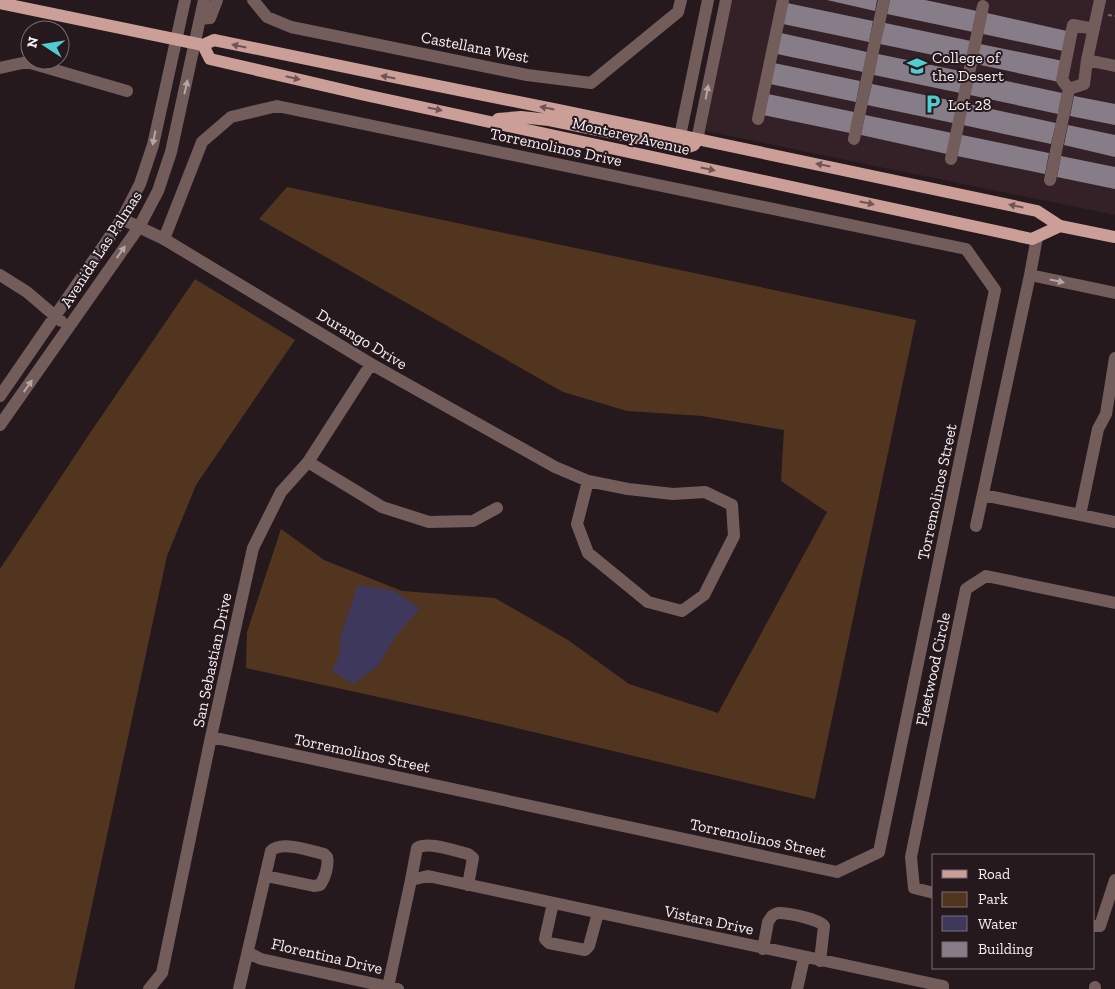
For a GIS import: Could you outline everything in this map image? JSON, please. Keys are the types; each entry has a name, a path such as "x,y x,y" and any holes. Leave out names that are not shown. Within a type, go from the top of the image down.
{"main road":[{"name":"Monterey Avenue","path":"0,3 199,44 214,40 344,68 558,110 1037,211 1060,226 1115,237"},
{"name":"Monterey Avenue","path":"199,44 210,59 365,95 1032,239 1060,226"},
{"path":"487,120 521,116 677,146 688,147 694,145 697,140"}],"street":[{"path":"174,0 184,6"},
{"name":"Avenida Las Palmas","path":"0,425 139,227 158,190 166,170 199,44 200,19 204,0"},
{"path":"200,19 210,18 217,0"},
{"name":"Castellana West","path":"253,0 267,17 290,27 527,75 591,83 679,6"},
{"path":"680,136 708,0"},
{"path":"697,140 726,0"},
{"path":"758,118 783,0"},
{"path":"854,139 884,0"},
{"path":"1069,89 1084,84 1087,60 1100,0"},
{"name":"Avenida Las Palmas","path":"0,396 122,219 140,184 148,163 184,6"},
{"path":"951,159 983,6"},
{"path":"1050,180 1069,89 1062,80 1073,25 1094,29"},
{"path":"1087,60 1115,66"},
{"path":"0,68 27,62 127,91"},
{"name":"Torremolinos Drive","path":"164,239 202,142 231,117 277,106 966,249 995,290"},
{"path":"160,113 179,117"},
{"name":"Durango Drive","path":"122,219 164,239 371,364 555,467 588,481 628,489 673,494 706,492 732,505 734,536 704,595 682,611 648,602 588,553 577,524 588,481"},
{"path":"976,526 1037,236"},
{"path":"0,275 27,292 69,327"},
{"path":"1030,275 1115,293"},
{"name":"Torremolinos Street","path":"211,737 837,872 879,852 995,290"},
{"path":"1080,515 1098,429 1106,414 1115,358"},
{"name":"San Sebastian Drive","path":"149,989 162,973 253,548 280,492 308,462 371,364"},
{"path":"308,462 382,507 428,522 473,522 497,508"},
{"path":"983,495 1115,522"},
{"name":"Fleetwood Circle","path":"932,892 914,888 910,857 966,589 986,576 1115,603"},
{"path":"239,989 271,851 275,847 282,845 324,854 328,857 323,881 320,885 314,886 266,876"},
{"path":"393,988 417,848 431,846 468,854 473,858 468,885"},
{"name":"Vistara Drive","path":"411,880 428,876 947,988"},
{"path":"1095,926 1100,926 1115,880"},
{"path":"553,903 546,939 549,943 585,950 589,946 598,913"},
{"path":"763,949 768,922 772,916 778,913 815,920 821,922 824,926 820,961"},
{"name":"Florentina Drive","path":"249,952 261,958 393,988"},
{"path":"798,989 804,958"}],"shaded area":[{"name":"College of the Desert","path":"732,0 1115,0 1115,215 705,131"}],"green space":[{"path":"287,187 916,320 815,799 474,718 246,668 247,632 281,529 324,560 402,591 495,598 568,640 629,684 718,713 827,512 781,481 784,430 702,416 627,411 563,392 259,219"},
{"path":"195,279 295,340 196,485 167,556 74,989 0,989 0,569"}],"water":[{"path":"358,585 392,590 420,608 396,636 377,667 353,684 332,671 340,653 341,635"}],"building":[{"path":"827,0 877,0 875,11"},
{"path":"890,0 925,0 977,11 973,32 887,14"},
{"path":"787,3 873,21 869,42 783,24"},
{"path":"987,13 1067,31 1063,51 983,34"},
{"path":"885,23 971,41 967,62 880,44"},
{"path":"781,33 867,52 863,72 777,54"},
{"path":"980,44 1063,61 1059,82 976,64"},
{"path":"878,54 965,72 960,93 874,75"},
{"path":"774,63 860,81 856,102 770,84"},
{"path":"974,74 1062,93 1058,114 970,95"},
{"path":"872,84 958,102 953,123 867,105"},
{"path":"768,94 854,112 850,133 763,115"},
{"path":"1074,96 1115,104 1115,125 1070,116"},
{"path":"968,104 1056,123 1051,144 963,125"},
{"path":"865,115 952,133 947,154 861,135"},
{"path":"1068,125 1115,135 1115,157 1064,145"},
{"path":"962,135 1049,153 1045,174 957,156"},
{"path":"1061,156 1115,167 1115,189 1057,177"}],"place":[{"name":"College of the Desert","path":"917,66"},
{"name":"Lot 28","path":"933,104"}]}
